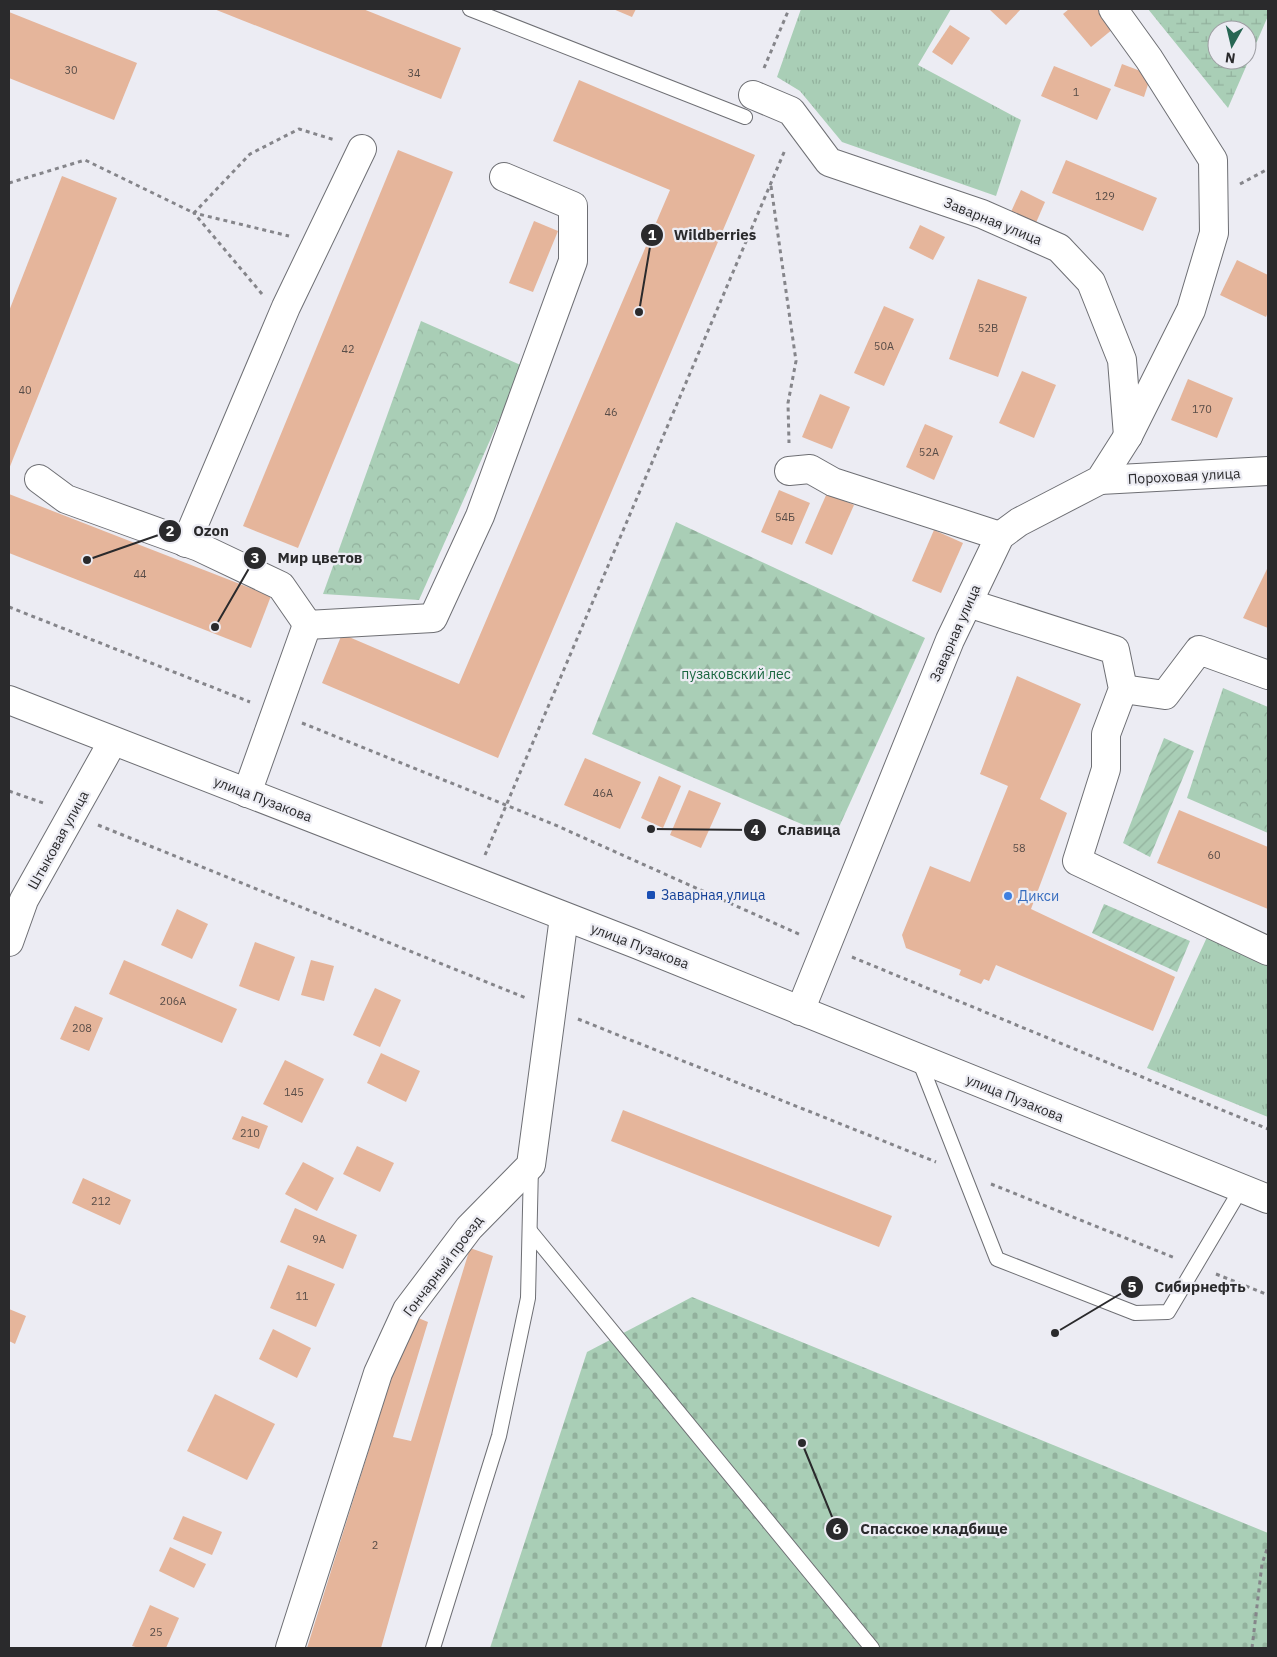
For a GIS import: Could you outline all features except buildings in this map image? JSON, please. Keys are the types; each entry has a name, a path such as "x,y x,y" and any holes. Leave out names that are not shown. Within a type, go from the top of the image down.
{"street":[{"path":"1100,480 1128,436 1191,310 1214,234 1213,160 1149,59 1113,9"},
{"name":"Заварная улица","path":"749,106 791,112 829,162 982,214 1059,248 1091,282 1122,360 1128,436"},
{"path":"186,543 282,318 362,149"},
{"path":"308,625 433,618 480,516 573,261 573,206 504,177"},
{"path":"789,471 810,469 833,482 1000,536"},
{"name":"Пороховая улица","path":"1100,480 1268,472"},
{"path":"40,479 66,499 186,543 281,586 308,625"},
{"name":"Заварная улица","path":"800,1011 950,640 1000,536 1019,522 1100,480"},
{"path":"968,603 1116,650 1123,689 1106,734 1106,769 1077,861 1268,951"},
{"path":"248,793 275,712 308,625"},
{"path":"1123,689 1165,695 1199,650 1268,676"},
{"name":"улица Пузакова","path":"9,700 564,917 1268,1200"},
{"name":"Штыковая улица","path":"9,942 24,900 113,741"},
{"path":"531,1165 564,917"},
{"name":"Гончарный проезд","path":"290,1648 378,1373 407,1310 469,1228 531,1165"}],"lane":[{"path":"470,9 749,106"},
{"path":"919,1059 997,1259 1135,1313 1168,1312 1241,1189"},
{"path":"433,1648 499,1436 528,1298 531,1165"},
{"path":"530,1231 872,1648"}],"path":[{"path":"749,106 789,9"},
{"path":"194,213 250,154 299,129 362,149"},
{"path":"474,882 788,143"},
{"path":"9,183 85,160 194,213 316,243"},
{"path":"771,186 796,361 788,403 789,471"},
{"path":"194,213 282,318"},
{"path":"9,607 506,805 826,946 1268,1129"},
{"path":"9,791 72,814 176,858 1268,1295"},
{"path":"1252,1648 1262,1564 1268,1546"}],"green space":[{"path":"801,9 951,9 918,65 1021,120 996,196 842,142 800,91 777,77"},
{"path":"1148,9 1268,9 1268,16 1257,41 1257,20 1207,20 1207,70 1245,70 1228,108"},
{"path":"421,321 523,366 419,600 323,594"},
{"name":"пузаковский лес","path":"676,522 925,638 834,838 592,734"},
{"path":"1223,688 1268,707 1268,833 1187,798"},
{"path":"1164,738 1194,751 1150,857 1123,843"},
{"path":"1104,904 1190,941 1177,972 1092,933"},
{"path":"1208,935 1268,965 1268,1117 1147,1068"},
{"path":"692,1297 1268,1533 1268,1648 490,1648 587,1352"}],"place":[{"name":"Wildberries","path":"639,312"},
{"name":"Ozon","path":"87,560"},
{"name":"Мир цветов","path":"215,627"},
{"name":"Славица","path":"651,829"},
{"name":"Заварная улица","path":"651,895"},
{"name":"Дикси","path":"1008,896"},
{"name":"Сибирнефть","path":"1055,1333"},
{"name":"Спасское кладбище","path":"802,1443"}]}
